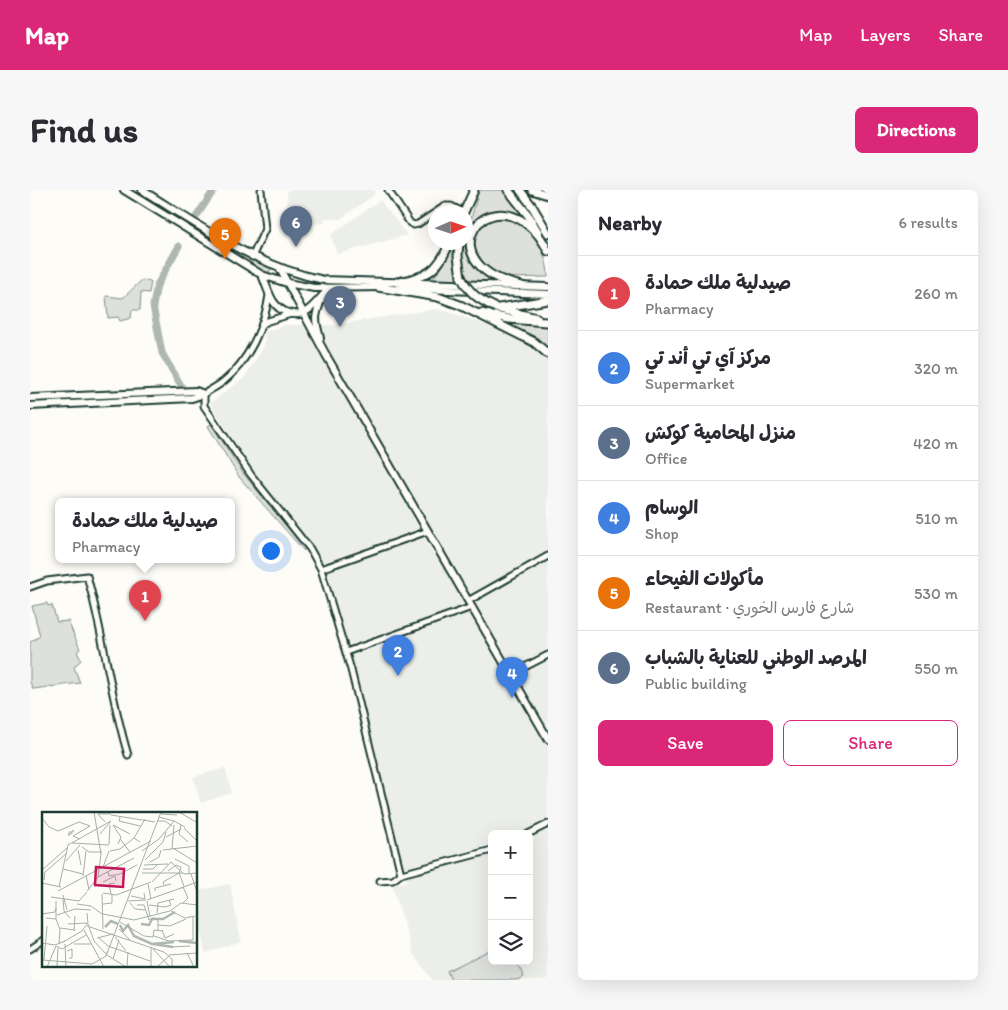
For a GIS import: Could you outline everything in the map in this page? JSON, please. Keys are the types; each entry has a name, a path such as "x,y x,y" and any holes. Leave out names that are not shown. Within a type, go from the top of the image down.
{"highway":[{"path":"467,205 474,190"},
{"path":"508,190 545,235"},
{"path":"520,190 532,206 545,235 548,252"},
{"path":"532,190 548,195"},
{"path":"522,286 508,283 488,273 474,260 470,249 473,228 481,219 492,213 500,212 515,216 545,235"},
{"path":"397,282 420,278 434,270 441,262 446,250"},
{"path":"458,250 461,277 467,289 480,300 496,308 547,322"},
{"path":"378,287 438,297 475,312 534,342 548,354"},
{"path":"496,308 548,300"},
{"path":"475,312 509,319 547,322"}],"main road":[{"path":"124,190 262,275 287,283 314,288 378,287 548,294"},
{"path":"142,190 252,257 280,269 324,280 548,287"},
{"path":"280,269 326,355 548,738"},
{"path":"262,275 274,304 280,310 291,314 299,315 304,313 330,288"},
{"path":"321,346 315,319 323,294"},
{"path":"30,406 196,391 204,394"},
{"path":"30,398 123,398"}],"street":[{"path":"252,257 265,228 262,190"},
{"path":"388,190 414,225 428,217"},
{"path":"269,295 262,325 247,356 224,381 204,394 204,406 251,475 310,549 321,569 346,652 402,874"},
{"path":"262,325 268,321 291,314"},
{"path":"321,569 428,531"},
{"path":"468,601 548,556"},
{"path":"30,586 87,576 95,604 109,680 128,755"},
{"path":"346,652 472,607"},
{"path":"512,676 517,671 548,655"},
{"path":"533,832 548,824"},
{"path":"380,881 393,880 402,874 488,851"},
{"path":"30,949 42,941"}],"shaded area":[{"path":"287,190 375,191 374,195 340,219 325,218 324,223 287,227"},
{"path":"479,190 502,190 525,217 523,219 507,212 493,213 481,219 473,229 473,212"},
{"path":"380,200 407,235 337,254 331,235"},
{"path":"182,217 250,259 271,268 268,275 180,221"},
{"path":"492,217 508,217 517,221 531,233 542,250 548,277 518,278 500,276 482,264 475,251 474,236 477,229"},
{"path":"451,250 456,250 458,278 454,281 432,281"},
{"path":"462,250 469,250 470,256 478,269 494,279 493,282 476,282 466,279 461,255"},
{"path":"142,280 151,282 149,293 141,292 140,310 132,310 131,318 120,321 118,317 108,318 106,296 123,298"},
{"path":"436,309 518,337 534,347 548,360 548,980 432,980 414,955 392,885 407,881 362,696 327,570 311,545 254,473 210,403 244,378 264,347 265,332 285,325 333,325"},
{"path":"498,321 548,324 548,348 528,334"},
{"path":"211,424 243,473 304,548 304,551 239,477 208,426"},
{"path":"47,603 48,606 52,605 57,622 68,621 80,649 77,652 81,660 74,667 80,683 33,689 30,682 30,642 40,636 32,606"},
{"path":"225,768 232,793 201,803 193,777"},
{"path":"230,884 241,941 205,953 198,923 198,891"},
{"path":"488,951 488,965 518,965 524,977 517,980 451,980 447,971"}],"waterway":[{"path":"196,217 214,190"},
{"path":"179,246 157,285 153,306 162,353 182,387"}],"place":[{"name":"المرصد الوطني للعناية بالشباب","path":"296,247"},
{"name":"مأكولات الفيحاء","path":"225,259"},
{"name":"منزل المحامية كوكش","path":"340,327"},
{"name":"صيدلية ملك حمادة","path":"145,621"},
{"name":"مركز آي تي أند تي","path":"398,676"},
{"name":"الوسام","path":"512,698"}]}
